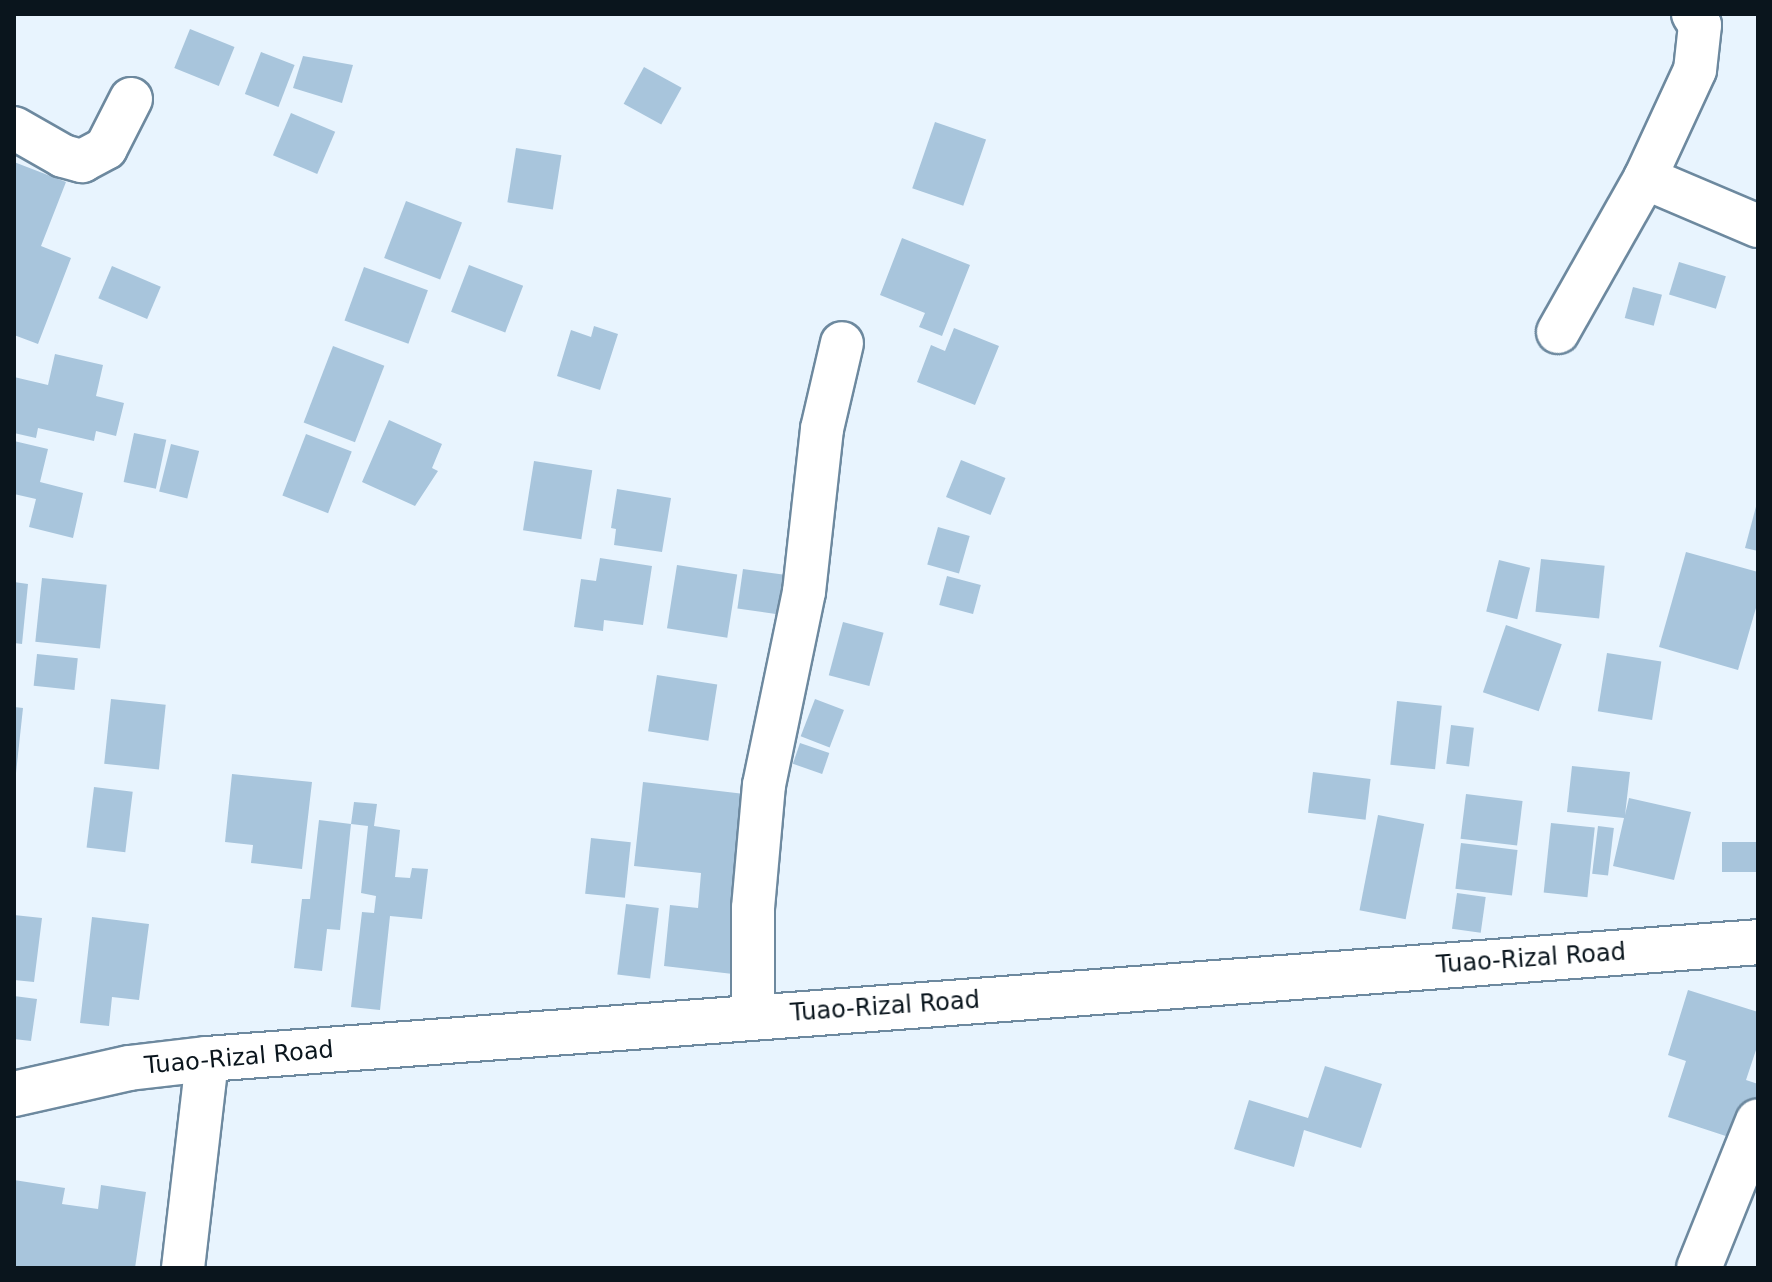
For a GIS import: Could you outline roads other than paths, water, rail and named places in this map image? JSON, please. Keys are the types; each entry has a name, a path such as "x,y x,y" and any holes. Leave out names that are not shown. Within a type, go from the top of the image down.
{"main road":[{"name":"Tuao-Rizal Road","path":"14,1094 129,1068 207,1059 1758,942"},
{"path":"1699,1268 1758,1121"}],"street":[{"path":"1558,332 1645,178 1695,70 1700,25 1693,14"},
{"path":"14,128 63,156 82,161 106,148 131,99"},
{"path":"1645,178 1758,226"},
{"path":"753,1017 753,908 764,785 804,592 822,429 842,343"},
{"path":"183,1268 207,1059"}]}
